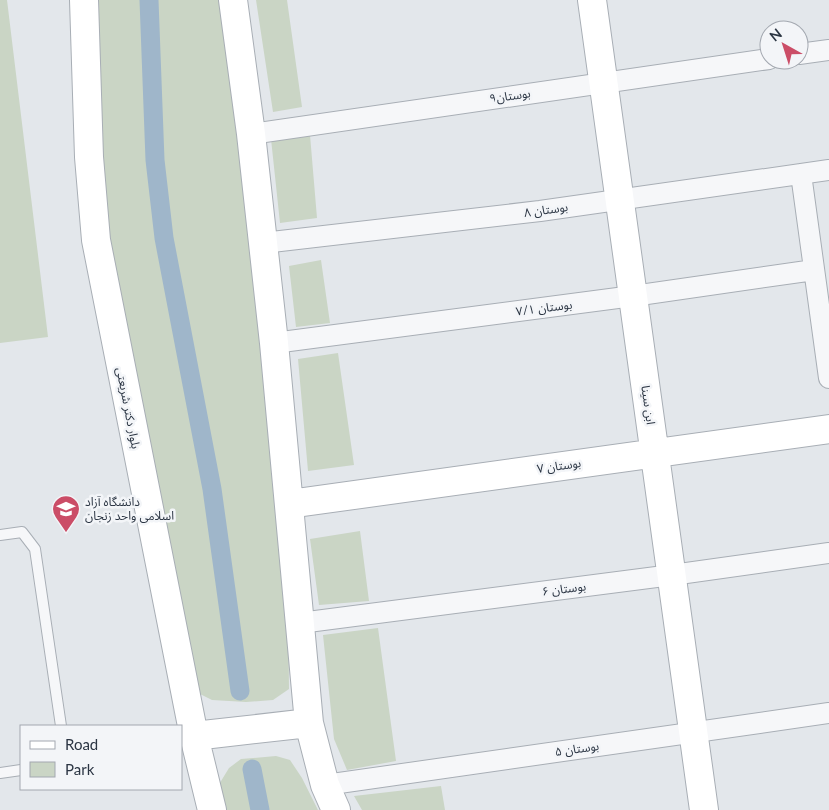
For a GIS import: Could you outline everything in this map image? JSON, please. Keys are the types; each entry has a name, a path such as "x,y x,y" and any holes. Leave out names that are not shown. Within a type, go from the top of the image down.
{"main road":[{"name":"بلوار دکتر شریعتی","path":"84,0 89,157 96,240 194,736 212,810"},
{"path":"233,0 251,134 274,343 309,723 325,785 336,810"},
{"name":"ابن سینا","path":"592,0 704,810"},
{"name":"بوستان ۷","path":"289,504 829,429"},
{"path":"194,736 309,723"}],"street":[{"path":"809,53 829,50"},
{"name":"بوستان۹","path":"251,134 759,60"},
{"name":"بوستان ۸","path":"263,243 540,211 829,170"},
{"path":"801,174 829,378"},
{"name":"بوستان ۷/۱","path":"274,343 633,296 814,270"},
{"name":"بوستان ۶","path":"300,623 829,553"},
{"name":"بوستان ۵","path":"325,785 829,713"}],"lane":[{"path":"0,535 22,532 35,549 61,725"},
{"path":"0,774 20,770"}],"green space":[{"path":"0,0 7,0 48,337 0,343"},
{"path":"95,0 221,0 243,172 288,599 289,689 273,700 246,702 212,700 200,694 172,576 108,253"},
{"path":"256,0 287,0 302,107 273,112"},
{"path":"310,135 317,218 280,223 271,139"},
{"path":"321,260 330,323 296,327 289,266"},
{"path":"338,353 354,465 308,471 298,359"},
{"path":"360,531 369,601 319,605 310,539"},
{"path":"378,628 396,761 347,770 334,739 323,635"},
{"path":"276,756 290,760 302,778 318,810 224,810 218,786 229,768 241,759"},
{"path":"441,786 445,810 362,810 354,796"}],"waterway":[{"path":"149,0 155,160 164,238 212,489 240,691"},
{"path":"252,769 260,810"}],"place":[{"name":"دانشگاه آزاد اسلامی واحد زنجان","path":"66,533"}]}
